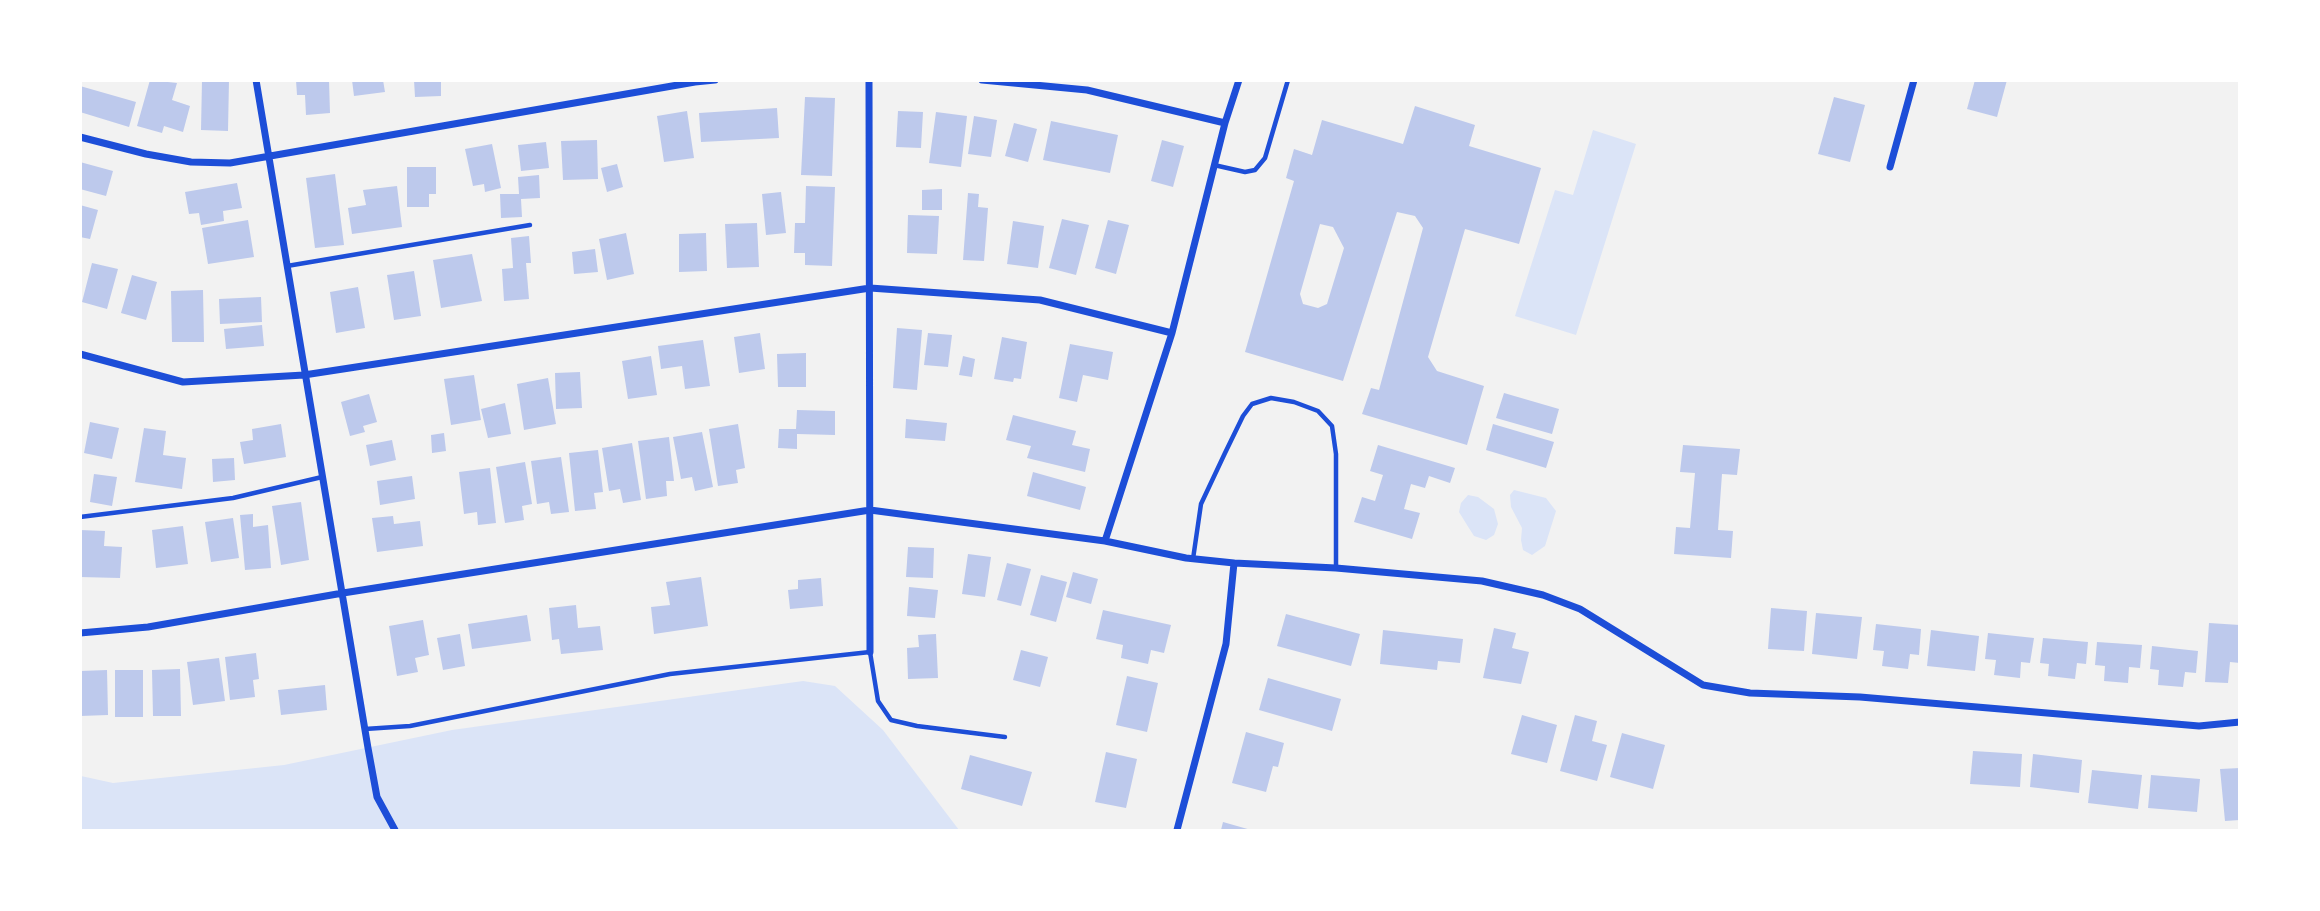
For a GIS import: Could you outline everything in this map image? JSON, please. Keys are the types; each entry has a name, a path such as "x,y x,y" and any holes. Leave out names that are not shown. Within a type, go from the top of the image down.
{"street":[{"path":"256,80 377,797 395,831"},
{"path":"80,137 191,162 230,163 715,80"},
{"path":"869,80 870,652"},
{"path":"982,80 1087,90 1225,122"},
{"path":"1105,541 1172,333 1238,80"},
{"path":"1890,167 1914,80"},
{"path":"80,354 183,382 304,374 870,288 1040,300 1172,333"},
{"path":"80,633 148,627 343,593 870,510 1105,541 1190,558 1482,581 1543,595 1580,609 1703,685 1750,693 1860,697 2199,726 2239,722"},
{"path":"1177,831 1226,644 1234,563"}],"lane":[{"path":"1214,165 1245,172 1255,170 1265,158 1288,80"},
{"path":"286,266 530,225"},
{"path":"1190,558 1201,504 1243,416 1252,404 1270,398 1294,402 1318,411 1332,426 1336,454 1336,568"},
{"path":"80,517 233,498 323,477"},
{"path":"365,729 410,726 670,674 870,652 878,701 891,720 1005,737"}],"shaded area":[{"path":"1593,130 1636,144 1576,335 1515,316 1555,190 1573,195"},
{"path":"1514,490 1546,498 1556,511 1545,546 1532,555 1523,550 1522,528 1511,507 1510,495"},
{"path":"1468,495 1478,497 1494,509 1498,524 1494,535 1486,540 1474,536 1459,512 1461,503"},
{"path":"803,681 835,686 883,730 959,830 81,830 81,776 113,783 284,765 452,730"}],"building":[{"path":"150,80 177,83 172,100 190,106 183,132 164,126 162,133 137,126"},
{"path":"202,80 229,80 228,131 201,130"},
{"path":"296,80 329,80 330,113 306,115 305,95 297,95"},
{"path":"352,80 383,80 385,92 354,96"},
{"path":"414,80 441,80 441,96 415,97"},
{"path":"1975,80 2007,80 1997,117 1967,109"},
{"path":"80,86 136,102 129,127 80,112"},
{"path":"805,97 835,98 832,176 801,175"},
{"path":"1834,97 1865,105 1850,162 1818,154"},
{"path":"1415,106 1475,125 1469,146 1541,168 1519,244 1465,229 1428,357 1437,371 1484,386 1467,445 1362,414 1371,388 1379,390 1423,228 1415,216 1397,212 1343,381 1245,352 1294,181 1286,178 1294,149 1312,155 1322,120 1403,144","holes":["1320,224 1333,227 1344,248 1327,304 1318,308 1303,304 1300,294"]},
{"path":"777,108 779,138 701,142 699,113"},
{"path":"687,111 694,158 664,162 657,116"},
{"path":"898,111 923,112 921,148 896,147"},
{"path":"936,112 967,116 961,167 929,163"},
{"path":"974,116 997,120 991,157 968,154"},
{"path":"1051,121 1118,135 1110,173 1043,160"},
{"path":"1014,123 1037,129 1028,162 1005,156"},
{"path":"597,140 598,179 563,180 561,141"},
{"path":"1162,140 1184,146 1173,187 1151,181"},
{"path":"546,142 549,168 521,171 518,145"},
{"path":"492,144 501,188 485,192 484,184 473,186 465,149"},
{"path":"80,162 113,171 106,196 80,189"},
{"path":"617,164 623,187 607,192 601,168"},
{"path":"407,167 436,167 436,194 429,194 429,207 407,207"},
{"path":"335,174 344,245 315,248 306,178"},
{"path":"539,175 540,198 521,199 522,217 501,218 500,194 519,194 518,177"},
{"path":"237,183 242,208 223,211 224,221 201,225 199,213 189,214 185,192"},
{"path":"397,186 402,227 352,234 348,208 366,205 363,190"},
{"path":"806,186 835,187 832,266 805,265 805,253 794,253 795,223 805,223"},
{"path":"942,189 942,210 922,210 922,190"},
{"path":"781,192 786,233 766,235 762,194"},
{"path":"968,193 979,194 978,207 988,208 984,261 963,260"},
{"path":"80,205 98,210 90,239 80,237"},
{"path":"908,215 939,216 937,254 907,253"},
{"path":"1062,219 1089,225 1076,275 1049,268"},
{"path":"248,220 254,257 208,264 202,228"},
{"path":"1108,220 1129,225 1116,274 1095,268"},
{"path":"1013,221 1044,226 1038,268 1007,264"},
{"path":"757,223 759,267 727,268 725,224"},
{"path":"626,233 634,274 607,280 599,239"},
{"path":"706,233 707,271 679,272 679,234"},
{"path":"529,236 531,263 526,263 529,299 504,301 502,269 513,268 511,238"},
{"path":"595,249 598,272 574,274 572,252"},
{"path":"472,254 482,301 441,308 433,260"},
{"path":"92,263 118,269 107,309 82,302"},
{"path":"414,271 421,316 394,320 387,275"},
{"path":"132,275 157,282 146,320 121,313"},
{"path":"358,287 365,328 336,333 330,292"},
{"path":"203,290 204,342 172,342 171,291"},
{"path":"261,297 262,322 220,324 219,299"},
{"path":"262,325 264,346 226,349 224,329"},
{"path":"897,328 922,330 917,390 893,388"},
{"path":"760,333 765,369 739,373 734,337"},
{"path":"928,333 952,335 948,367 924,365"},
{"path":"1002,337 1027,342 1021,379 1014,378 1013,382 994,379"},
{"path":"703,340 710,386 685,389 682,366 661,369 658,346"},
{"path":"1070,344 1113,352 1108,380 1083,375 1077,402 1059,398"},
{"path":"806,353 806,387 778,387 777,354"},
{"path":"651,356 657,395 628,399 622,361"},
{"path":"963,356 975,359 972,377 959,375"},
{"path":"580,372 582,408 556,409 555,373"},
{"path":"474,375 481,420 451,425 444,379"},
{"path":"548,378 556,424 524,430 517,384"},
{"path":"1504,393 1559,409 1552,434 1496,418"},
{"path":"369,394 377,422 363,426 365,432 350,436 341,402"},
{"path":"505,403 511,434 488,438 481,409"},
{"path":"797,410 835,411 835,435 797,434 797,449 778,448 779,429 796,429"},
{"path":"1013,415 1076,431 1072,445 1090,449 1085,472 1027,458 1031,446 1006,440"},
{"path":"906,419 947,423 945,441 905,438"},
{"path":"90,422 119,428 112,459 84,453"},
{"path":"281,424 286,457 244,464 240,442 253,440 252,429"},
{"path":"738,424 745,468 736,470 738,483 718,486 709,429"},
{"path":"1493,424 1554,442 1546,468 1486,450"},
{"path":"144,428 166,431 163,455 186,458 182,489 135,482"},
{"path":"702,432 713,487 695,491 692,477 681,479 673,437"},
{"path":"444,433 446,451 432,453 431,435"},
{"path":"669,437 674,481 666,481 667,496 646,499 638,441"},
{"path":"392,440 396,460 370,466 366,445"},
{"path":"632,443 641,500 623,503 620,489 609,491 602,448"},
{"path":"1378,445 1455,468 1450,483 1429,476 1425,488 1411,484 1404,509 1420,513 1412,539 1354,522 1362,497 1375,501 1383,475 1370,471"},
{"path":"1683,445 1740,449 1737,475 1722,474 1718,530 1733,531 1731,558 1674,554 1676,527 1690,528 1695,473 1680,472"},
{"path":"598,450 603,492 594,493 596,509 575,511 569,453"},
{"path":"561,457 569,512 551,514 549,502 537,504 531,461"},
{"path":"234,458 235,480 213,482 212,459"},
{"path":"525,462 532,504 522,506 524,520 505,523 496,467"},
{"path":"490,468 496,523 478,525 477,512 464,514 459,472"},
{"path":"1033,472 1086,487 1080,510 1027,496"},
{"path":"94,474 117,477 112,506 90,502"},
{"path":"412,476 415,499 380,505 377,481"},
{"path":"301,502 309,560 281,565 272,506"},
{"path":"253,514 253,527 268,525 271,568 245,570 240,515"},
{"path":"393,516 394,524 420,521 423,546 377,552 372,518"},
{"path":"233,518 239,558 211,562 205,522"},
{"path":"183,526 188,564 156,568 152,530"},
{"path":"80,530 105,531 104,546 122,547 120,578 80,577"},
{"path":"908,547 934,548 933,578 906,577"},
{"path":"968,554 991,557 985,597 962,594"},
{"path":"1007,563 1031,569 1021,606 997,600"},
{"path":"1073,572 1098,579 1091,604 1066,597"},
{"path":"1041,575 1067,582 1056,622 1030,615"},
{"path":"701,577 708,626 654,634 651,607 670,605 666,582"},
{"path":"821,578 823,606 790,609 788,590 798,589 798,580"},
{"path":"909,587 938,590 935,618 907,616"},
{"path":"576,605 578,628 600,626 603,650 561,654 559,639 552,640 549,608"},
{"path":"1771,608 1807,611 1804,651 1768,649"},
{"path":"1103,610 1171,625 1164,653 1151,650 1148,664 1121,658 1123,645 1096,639"},
{"path":"1816,613 1862,617 1857,659 1812,654"},
{"path":"1286,614 1360,634 1351,666 1277,646"},
{"path":"527,615 531,641 472,649 468,624"},
{"path":"423,620 429,655 415,658 418,672 397,676 389,626"},
{"path":"2209,623 2240,625 2240,663 2230,662 2228,683 2205,682"},
{"path":"1876,624 1921,629 1919,655 1910,654 1908,669 1882,666 1884,651 1873,650"},
{"path":"1494,628 1516,633 1512,648 1529,652 1521,684 1483,678"},
{"path":"1383,630 1463,639 1460,663 1438,661 1437,670 1380,664"},
{"path":"1931,630 1979,636 1975,671 1927,666"},
{"path":"1988,633 2034,638 2030,663 2021,662 2020,678 1994,675 1996,660 1985,659"},
{"path":"460,634 465,666 443,670 437,638"},
{"path":"936,634 938,678 908,679 907,648 919,647 918,635"},
{"path":"2043,638 2088,642 2086,664 2077,663 2075,679 2048,676 2049,664 2040,663"},
{"path":"2097,642 2142,645 2140,668 2129,667 2128,683 2104,681 2105,666 2095,665"},
{"path":"2152,646 2198,651 2196,673 2185,672 2183,687 2158,685 2159,670 2150,669"},
{"path":"1021,650 1048,657 1040,687 1013,680"},
{"path":"256,653 259,679 253,680 255,697 230,700 225,657"},
{"path":"219,658 225,701 193,705 187,662"},
{"path":"180,669 181,716 153,716 152,670"},
{"path":"107,670 108,715 80,716 80,671"},
{"path":"115,670 143,670 143,717 115,717"},
{"path":"1127,676 1158,683 1147,732 1116,725"},
{"path":"1268,678 1341,699 1332,731 1259,710"},
{"path":"325,685 327,710 281,715 278,690"},
{"path":"1522,715 1557,725 1547,763 1511,754"},
{"path":"1575,715 1597,721 1592,741 1607,745 1597,781 1560,771"},
{"path":"1246,732 1284,743 1278,767 1273,766 1266,792 1232,783"},
{"path":"1622,733 1665,745 1653,789 1610,777"},
{"path":"1973,751 2022,754 2020,787 1970,784"},
{"path":"1106,752 1137,759 1126,808 1095,802"},
{"path":"2033,754 2082,760 2079,793 2030,787"},
{"path":"970,755 1032,772 1022,806 961,789"},
{"path":"2240,768 2240,820 2225,821 2220,769"},
{"path":"2092,770 2142,775 2138,809 2088,803"},
{"path":"2151,775 2200,779 2197,812 2148,808"},
{"path":"1223,822 1251,830 1221,830"}]}
